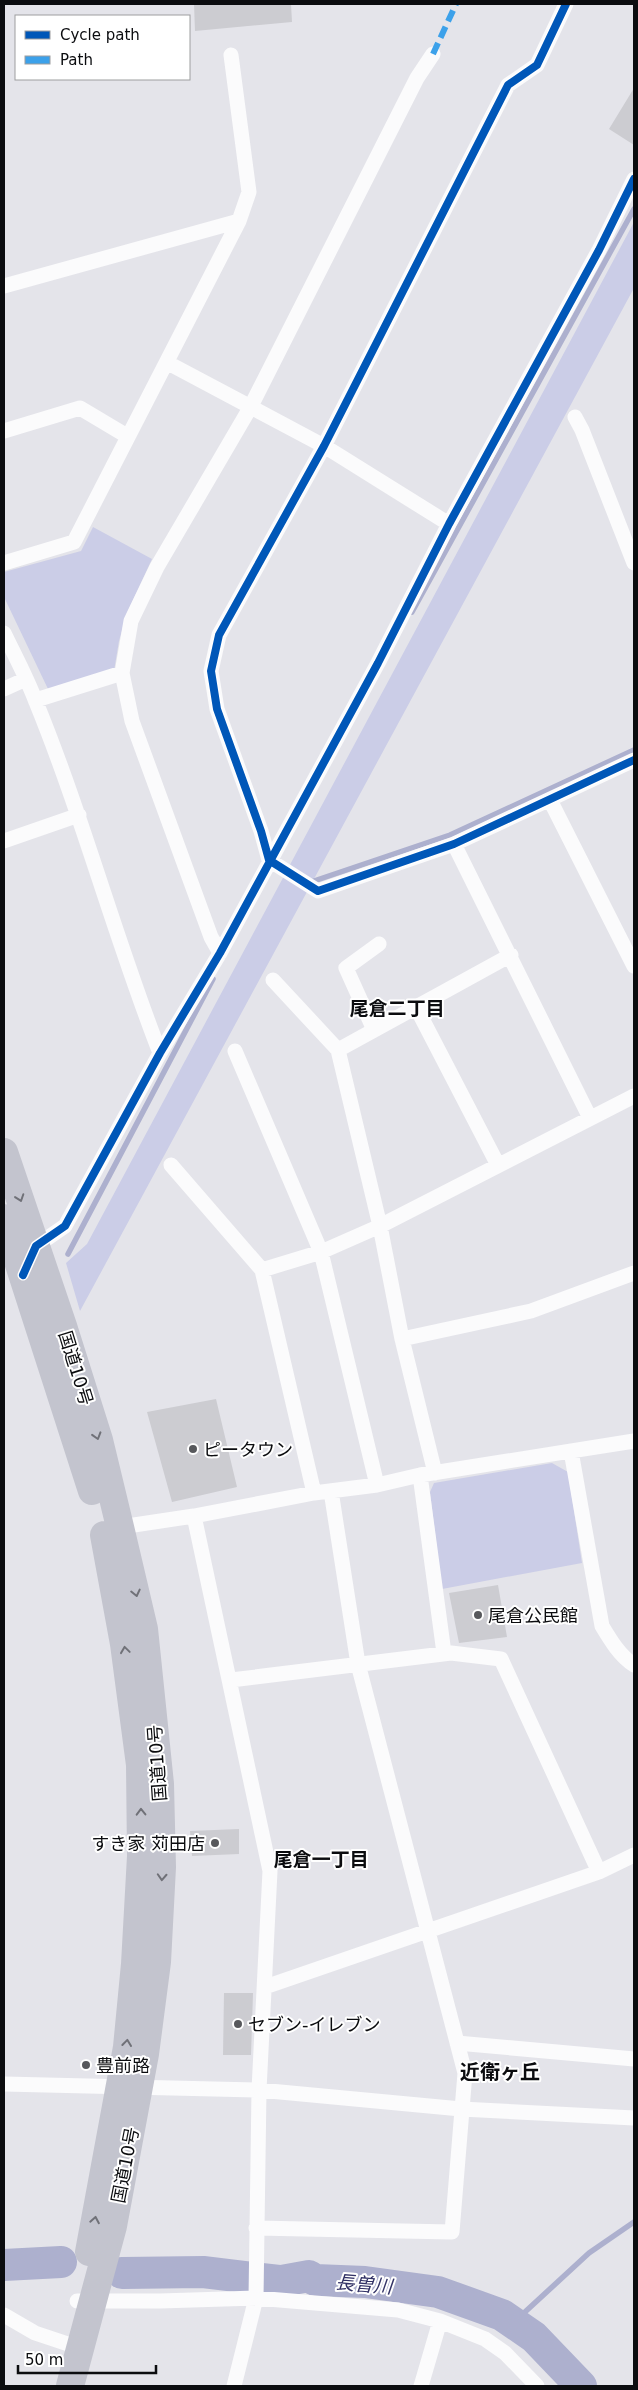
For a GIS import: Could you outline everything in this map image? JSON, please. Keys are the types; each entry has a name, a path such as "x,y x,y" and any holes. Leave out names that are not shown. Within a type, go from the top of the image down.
{"highway":[{"name":"国道10号","path":"4,1152 98,1440 112,1528"},
{"name":"国道10号","path":"4,1218 84,1458 112,1528 144,1629 160,1784 162,1866 157,1962 129,2088 113,2226 84,2301 73,2346 70,2386"},
{"name":"国道10号","path":"52,2386 73,2346"}],"street":[{"path":"566,4 537,64 508,85 324,446 219,635 211,671 217,709 261,831 269,860 318,891 454,844 634,760"},
{"path":"220,953 211,937 132,721 122,672 131,621 157,566 250,408 418,78 433,54"},
{"path":"4,563 74,542 239,221 249,192 231,55"},
{"path":"23,1275 36,1246 66,1226 160,1053 220,953 378,663 449,524 599,250 634,180"},
{"path":"4,286 239,221"},
{"path":"168,362 250,408 324,446 449,524"},
{"path":"4,430 80,408 127,436"},
{"path":"575,417 582,430 634,563"},
{"path":"4,633 36,700 79,816 143,1010 160,1053"},
{"path":"36,700 122,672"},
{"path":"4,689 26,679"},
{"path":"550,800 634,966"},
{"path":"4,840 79,816"},
{"path":"454,844 590,1118"},
{"path":"374,1030 346,968 378,944"},
{"path":"338,1050 511,956"},
{"path":"273,980 338,1050 380,1226 427,1474 444,1653"},
{"path":"416,1007 498,1165"},
{"path":"235,1050 321,1252 377,1485"},
{"path":"262,1270 321,1252 380,1226 634,1096"},
{"path":"172,1165 262,1270 314,1493"},
{"path":"402,1339 531,1311 634,1273"},
{"path":"112,1528 194,1516 331,1490 377,1485 427,1474 634,1441"},
{"path":"572,1451 602,1626 617,1649 634,1665"},
{"path":"256,2228 452,2232 465,2073 358,1664 331,1490"},
{"path":"194,1516 231,1680 270,1871 259,2090 256,2298 234,2386"},
{"path":"231,1680 444,1653 501,1659 599,1872"},
{"path":"265,1987 599,1872 634,1855"},
{"path":"457,2043 634,2059"},
{"path":"4,2084 259,2090 462,2109 634,2118"},
{"path":"84,2301 256,2298 398,2310 440,2321 485,2339 505,2353 537,2386"},
{"path":"4,2315 36,2333 73,2346"},
{"path":"421,2386 440,2321"}],"shaded area":[{"path":"634,222 634,288 80,1311 66,1263 87,1244"},
{"path":"93,527 152,559 127,613 119,641 114,671 48,689 4,597 4,572 81,551"},
{"path":"552,1463 568,1472 582,1563 442,1589 430,1492 434,1483"}],"building":[{"path":"194,4 291,4 292,22 195,31"},
{"path":"634,88 634,145 609,129"},
{"name":"ピータウン","path":"216,1399 237,1487 172,1502 147,1412"},
{"name":"尾倉公民館","path":"498,1585 507,1637 459,1643 449,1593"},
{"name":"すき家 苅田店","path":"239,1829 239,1854 192,1856 190,1831"},
{"name":"セブン-イレブン","path":"224,1993 253,1993 251,2055 223,2055"}],"waterway":[{"path":"412,612 634,209"},
{"path":"308,883 450,835 634,750"},
{"path":"68,1254 213,979"},
{"path":"513,2323 589,2253 634,2222"},
{"name":"長曽川","path":"4,2265 61,2262"},
{"name":"長曽川","path":"122,2273 203,2272 279,2281 276,2282 309,2276 315,2280 365,2282 438,2292 502,2315 534,2337 581,2386"}],"marked path":[{"path":"433,54 456,4"}],"cycle path":[{"path":"566,4 537,65 508,85 324,446 219,635 211,671 217,709 261,831 269,860 318,891 454,844 634,760"},
{"path":"23,1275 36,1246 65,1226 160,1053 220,953 378,663 449,524 599,250 634,179"}],"place":[{"name":"ピータウン","path":"193,1449"},
{"name":"尾倉公民館","path":"478,1615"},
{"name":"すき家 苅田店","path":"215,1843"},
{"name":"セブン-イレブン","path":"238,2024"},
{"name":"豊前路","path":"86,2065"}],"district":[{"name":"尾倉二丁目","path":"397,1008"},
{"name":"尾倉一丁目","path":"321,1859"},
{"name":"近衛ヶ丘","path":"500,2072"}]}
